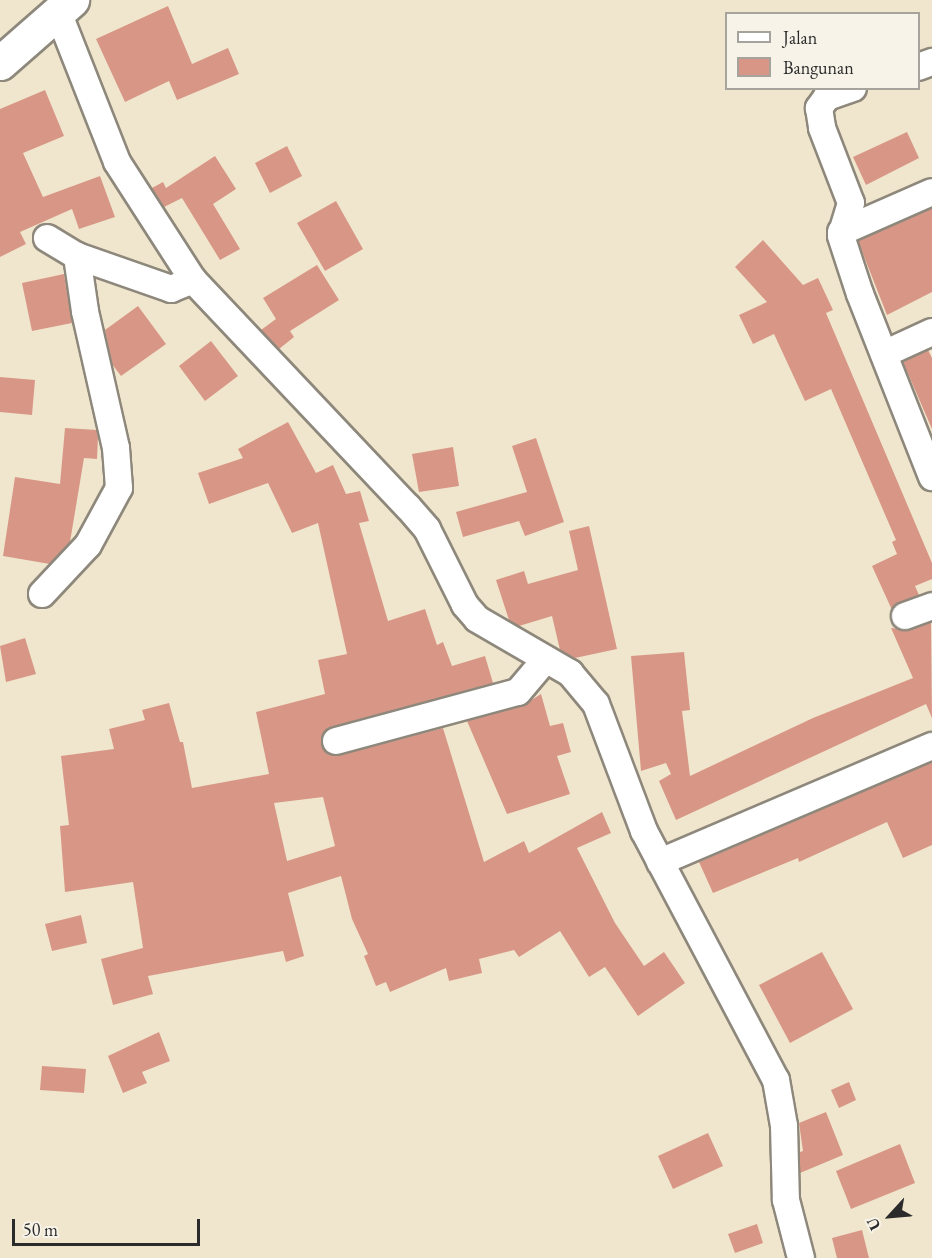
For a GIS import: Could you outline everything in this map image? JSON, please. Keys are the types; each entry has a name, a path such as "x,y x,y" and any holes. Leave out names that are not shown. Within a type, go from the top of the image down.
{"main road":[{"path":"0,63 65,6"}],"street":[{"path":"65,6 117,162 193,280 427,529 465,605 477,619 570,673 596,704 613,741 628,796 660,862 776,1080 784,1126 786,1200 801,1258"},
{"path":"847,90 827,97 819,108 822,128 851,203 851,215 841,232 852,274 931,472"},
{"path":"841,232 932,192"},
{"path":"47,238 77,256 171,289 193,280"},
{"path":"42,594 88,545 119,488 116,448 85,311 77,256"},
{"path":"884,354 932,332"},
{"path":"905,616 932,606"},
{"path":"336,741 518,692 546,659"},
{"path":"660,862 932,746"}],"building":[{"path":"168,6 192,64 228,48 239,74 177,100 169,81 125,102 96,39"},
{"path":"45,90 64,136 23,153 43,197 100,176 115,217 79,229 72,209 20,232 26,244 0,257 0,109"},
{"path":"907,132 919,158 866,185 853,157"},
{"path":"287,146 302,176 270,193 255,163"},
{"path":"215,156 236,189 213,204 240,249 220,260 182,198 164,207 152,188 163,182 166,188"},
{"path":"336,201 363,249 325,271 297,223"},
{"path":"932,208 932,292 887,315 858,241"},
{"path":"763,240 803,285 818,278 833,310 826,313 932,563 932,579 915,586 919,595 892,610 872,566 897,554 892,542 896,540 831,389 805,401 774,334 753,344 739,315 767,302 735,267"},
{"path":"317,265 339,300 290,331 294,337 279,349 261,330 276,319 263,298"},
{"path":"64,274 72,323 32,331 22,283"},
{"path":"138,306 166,344 121,376 112,364 105,330"},
{"path":"211,341 238,376 205,401 179,366"},
{"path":"928,350 932,358 932,429 903,362"},
{"path":"0,377 35,380 32,415 0,412"},
{"path":"288,422 316,473 333,465 346,494 360,491 369,521 359,523 388,621 425,609 437,645 443,642 452,666 485,656 493,683 332,727 322,737 325,751 340,755 443,728 484,862 524,841 529,853 602,812 611,833 577,848 615,923 644,966 664,952 685,983 638,1016 605,967 589,977 560,931 519,957 514,950 479,959 482,973 449,981 446,968 390,992 386,982 376,986 364,956 368,954 352,919 341,876 288,893 304,956 286,962 283,951 148,976 153,994 113,1005 101,959 143,948 133,882 65,892 60,826 69,825 61,756 114,749 109,729 145,720 142,710 169,703 180,742 183,742 192,788 269,774 256,712 325,694 318,660 347,654 318,523 292,533 268,483 209,504 198,473 243,458 238,449","holes":["323,797 335,846 287,861 274,803"]},
{"path":"65,428 97,430 98,437 97,459 84,458 70,542 50,564 3,556 15,477 60,484"},
{"path":"536,438 564,522 525,536 519,521 463,537 456,512 527,492 512,446"},
{"path":"453,447 459,486 419,492 412,454"},
{"path":"589,526 617,649 575,658 560,650 552,616 519,626 509,620 496,580 524,571 528,584 578,570 569,531"},
{"path":"931,622 932,718 926,704 676,820 659,781 671,774 666,763 641,771 631,656 684,652 690,710 682,711 690,776 813,718 913,678 891,628 910,630"},
{"path":"25,638 36,674 6,682 0,646"},
{"path":"541,694 550,726 563,723 571,752 557,756 570,794 507,814 467,721 522,706"},
{"path":"932,762 932,845 903,858 887,822 799,862 798,858 713,893 699,862"},
{"path":"81,915 87,943 52,951 45,924"},
{"path":"822,952 853,1009 790,1043 759,985"},
{"path":"159,1032 170,1061 142,1072 147,1083 123,1093 108,1056"},
{"path":"42,1066 86,1069 84,1093 40,1090"},
{"path":"849,1082 856,1100 839,1108 831,1090"},
{"path":"826,1112 843,1155 800,1173 800,1152 803,1151 799,1123"},
{"path":"708,1133 723,1166 673,1189 658,1156"},
{"path":"900,1144 915,1183 851,1209 836,1171"},
{"path":"757,1224 763,1243 735,1253 728,1234"},
{"path":"862,1230 869,1258 837,1258 832,1238"}]}
